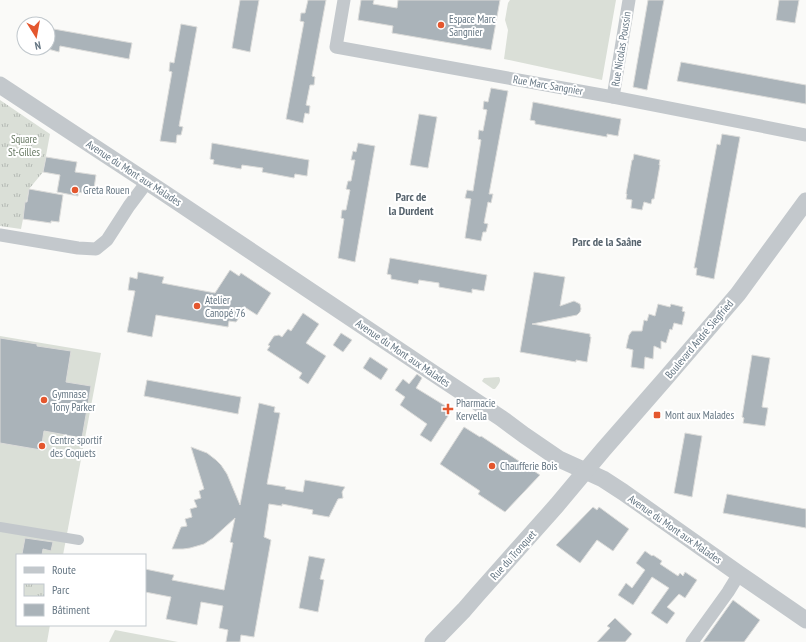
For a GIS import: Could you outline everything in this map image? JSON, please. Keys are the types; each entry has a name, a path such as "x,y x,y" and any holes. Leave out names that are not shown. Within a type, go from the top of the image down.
{"street":[{"name":"Rue Marc Sangnier","path":"344,0 336,47 613,97 806,135"},
{"name":"Rue Nicolas Poussin","path":"613,97 628,0"},
{"name":"Avenue du Mont aux Malades","path":"0,85 502,418 524,435 563,461 604,480 620,490 806,620"},
{"path":"0,235 96,250 106,240 147,182"},
{"name":"Boulevard André Siegfried","path":"586,471 738,294 806,201"},
{"name":"Rue du Tronquet","path":"436,640 558,505 586,471"},
{"path":"0,527 79,540"},
{"path":"692,642 739,574"}],"green space":[{"path":"510,0 616,0 602,80 504,59 508,30 505,20 508,3"},
{"name":"Square St-Gilles","path":"0,100 50,134 43,172 29,189 21,229 0,226"},
{"name":"Centre sportif des Coquets","path":"0,336 101,353 63,554 16,554 16,626 50,626 47,642 0,642"},
{"path":"499,377 500,382 495,389 482,381 484,378"},
{"path":"115,630 178,642 109,642"}],"building":[{"path":"240,0 259,0 250,52 232,48"},
{"path":"308,0 326,0 312,76 315,77 314,85 310,85 306,105 310,106 309,114 305,113 303,123 286,119 304,22 300,21 301,13 305,13"},
{"name":"Espace Marc Sangnier","path":"361,0 374,0 373,4 397,8 398,0 500,0 491,50 392,33 393,26 358,20"},
{"path":"648,0 664,0 647,90 633,87"},
{"path":"779,0 799,0 795,23 776,20"},
{"path":"181,24 197,27 179,126 183,127 181,135 177,135 176,143 160,141 172,72 169,71 170,62 174,63"},
{"path":"56,29 132,43 129,59 60,46 59,52 56,51"},
{"path":"681,62 806,85 806,104 677,81"},
{"path":"491,88 508,91 489,194 493,194 491,203 488,202 484,223 488,224 486,232 483,232 481,241 465,238 471,199 465,198 467,190 473,191 481,140 478,139 479,130 483,131 487,110 483,109 484,101 488,102"},
{"path":"533,102 621,119 618,136 607,134 607,137 535,124 535,121 530,120"},
{"path":"419,114 437,117 428,168 410,165"},
{"path":"722,134 740,137 714,279 696,275 697,268 694,268 717,144 720,145"},
{"path":"212,143 309,160 307,176 295,174 294,178 262,172 263,168 242,165 241,169 213,164 214,160 210,159"},
{"path":"358,143 375,146 355,262 338,258 344,219 341,218 342,210 346,210 350,190 346,189 348,181 351,181 355,160 351,160 353,151 356,152"},
{"path":"634,154 660,160 654,199 652,199 651,204 644,202 642,210 631,208 632,200 626,199"},
{"path":"46,157 77,162 75,172 96,175 93,195 78,192 78,196 57,192 60,175 43,172"},
{"path":"29,189 63,195 59,222 51,221 51,223 23,219 25,202 27,202"},
{"path":"390,258 487,275 484,291 472,289 472,293 439,287 439,283 419,280 418,284 391,279 391,275 387,274"},
{"path":"230,270 239,276 241,273 271,293 257,315 246,308 236,322 229,321 228,327 156,315 152,337 127,332 135,291 128,290 130,277 137,279 138,272 164,277 162,283 215,293"},
{"path":"534,272 565,277 560,306 574,301 580,304 581,309 577,315 532,324 590,334 591,337 587,362 576,360 576,362 520,352"},
{"path":"658,304 670,307 671,304 683,307 682,311 685,312 682,325 674,323 672,330 670,329 666,343 661,341 661,349 654,346 653,359 645,357 644,369 631,367 633,350 626,348 629,335 632,331 642,331 644,320 647,321 649,314 655,316"},
{"path":"303,313 319,324 306,343 326,356 308,384 299,378 302,373 267,350 270,346 268,345 274,336 279,335 282,337 288,329 291,331"},
{"path":"341,333 352,340 343,352 333,345"},
{"name":"Gymnase Tony Parker","path":"0,338 37,344 37,346 71,351 66,382 91,386 82,438 44,431 41,450 0,443"},
{"path":"752,355 770,358 762,407 768,408 765,426 743,423 744,418 742,417"},
{"path":"370,357 388,369 381,380 363,368"},
{"path":"417,374 422,378 416,388 452,410 431,442 420,435 427,424 400,405 405,397 395,390 403,379 409,384"},
{"path":"147,380 241,397 238,414 144,396"},
{"path":"259,403 275,407 274,412 280,413 267,484 303,492 305,480 345,487 342,492 343,498 338,499 329,517 312,514 313,510 282,504 282,506 269,504 264,537 271,540 254,637 241,635 240,642 226,642 228,630 219,628 223,606 201,602 197,625 166,619 171,597 146,592 146,569 174,575 172,580 224,590 233,543 230,542 235,518 204,544 190,548 172,549 181,527 187,526 185,519 192,517 190,509 197,507 194,500 201,498 199,491 204,489 191,447 207,453 221,465 227,474 240,505"},
{"name":"Chaufferie Bois","path":"464,427 480,437 481,436 540,475 505,512 478,494 480,491 440,464"},
{"path":"685,433 702,436 692,497 674,493"},
{"path":"727,494 806,509 806,528 723,513"},
{"path":"593,507 597,510 599,507 629,529 613,551 597,540 580,563 556,545"},
{"path":"25,538 53,542 51,551 43,549 42,554 22,554"},
{"path":"645,551 662,561 660,564 678,576 680,573 683,576 685,572 697,580 685,598 679,594 667,607 675,613 667,624 651,613 669,588 652,577 633,605 618,595 626,583 632,588 645,570 636,563"},
{"path":"309,556 325,559 320,579 324,580 318,612 299,608"},
{"path":"733,600 760,620 744,642 703,642"},
{"path":"615,618 632,634 625,642 597,642 610,628 607,626"}],"place":[{"name":"Espace Marc Sangnier","path":"441,25"},
{"name":"Greta Rouen","path":"75,190"},
{"name":"Atelier Canopé 76","path":"197,306"},
{"name":"Gymnase Tony Parker","path":"44,400"},
{"name":"Pharmacie Kervella","path":"448,409"},
{"name":"Mont aux Malades","path":"657,415"},
{"name":"Centre sportif des Coquets","path":"42,446"},
{"name":"Chaufferie Bois","path":"492,466"}],"district":[{"name":"Parc de la Durdent","path":"411,204"},
{"name":"Parc de la Saâne","path":"607,242"}]}
